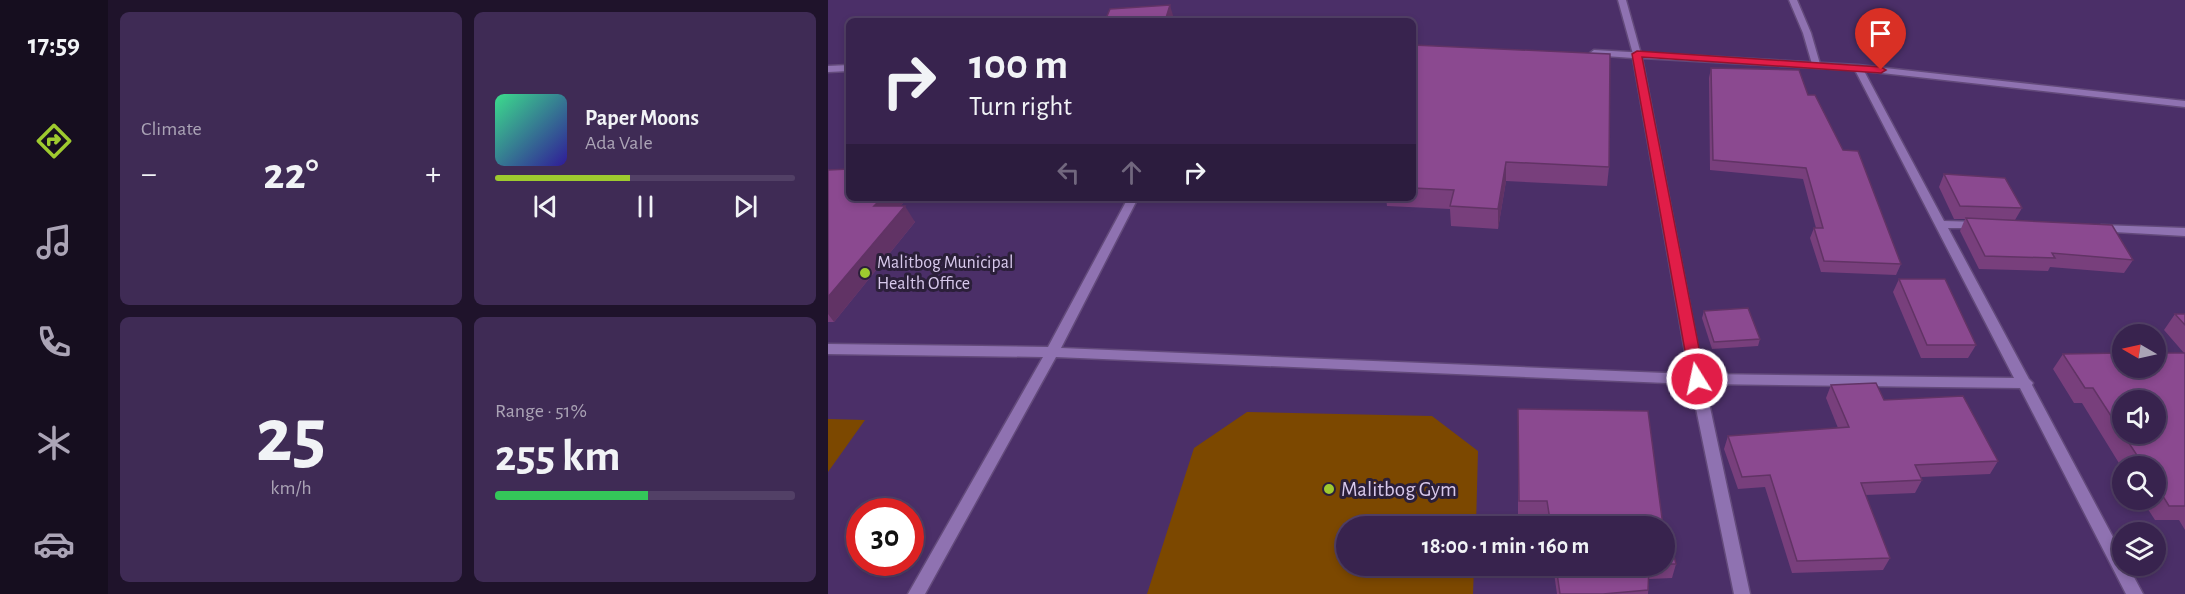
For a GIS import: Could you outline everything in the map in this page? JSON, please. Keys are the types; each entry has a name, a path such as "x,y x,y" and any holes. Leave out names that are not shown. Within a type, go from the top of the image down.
{"street":[{"path":"1622,0 1637,54 1697,379 1742,594"},
{"path":"1793,0 1807,33 1816,64"},
{"path":"1578,53 1816,64 2185,104"},
{"path":"1858,68 2026,383 2135,594"},
{"path":"828,75 832,69"},
{"path":"916,594 1052,352 1131,201"},
{"path":"1941,224 1988,226"},
{"path":"2092,229 2185,232"},
{"path":"828,349 1052,352 1697,379 2026,383"}],"shaded area":[{"name":"Malitbog Gym","path":"1247,412 1432,416 1478,451 1476,516 1336,516 1336,576 1474,576 1473,594 1147,594 1194,448"},
{"path":"828,419 865,420 828,472"}],"building":[{"path":"1170,5 1166,18 1106,18 1110,9"},
{"path":"1416,45 1610,54 1609,167 1506,162 1498,209 1450,206 1454,190 1416,188"},
{"path":"1711,68 1799,70 1808,95 1815,95 1843,150 1858,151 1901,264 1824,261 1814,228 1823,228 1806,168 1713,160"},
{"path":"846,169 846,201 879,201 874,206 905,206 828,297 828,170"},
{"path":"1944,174 2005,178 2022,208 1960,206"},
{"path":"1966,218 2112,225 2133,260 2052,253 2055,258 1985,256"},
{"path":"1899,279 1945,279 1976,345 1927,345"},
{"path":"1748,308 1760,339 1714,342 1704,311"},
{"path":"2175,314 2185,314 2185,325"},
{"path":"2112,353 2112,378 2166,378 2166,353 2185,353 2185,506 2169,506 2166,501 2166,456 2137,456 2130,444 2166,444 2166,390 2112,390 2112,417 2093,388 2085,388 2063,354"},
{"path":"1876,383 1884,400 1963,396 1998,461 1915,465 1922,480 1861,483 1890,558 1797,561 1770,475 1742,477 1728,436 1849,427 1831,385"},
{"path":"1518,409 1648,411 1662,516 1549,516 1547,501 1519,501"},
{"path":"1557,576 1649,576 1648,590 1603,594 1560,594"}],"place":[{"name":"Malitbog Municipal Health Office","path":"865,273"},
{"name":"Malitbog Gym","path":"1329,489"}],"route":[{"path":"1697,379 1637,54 1881,70"}]}
